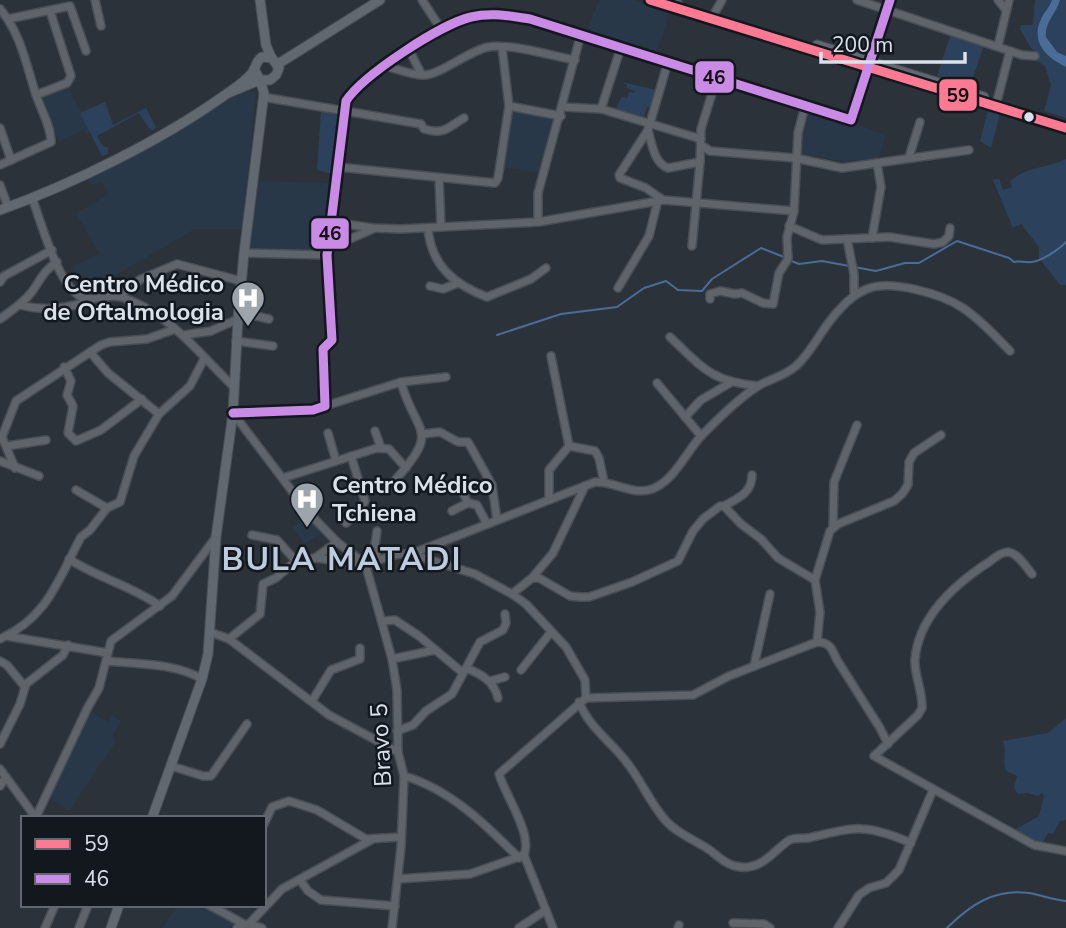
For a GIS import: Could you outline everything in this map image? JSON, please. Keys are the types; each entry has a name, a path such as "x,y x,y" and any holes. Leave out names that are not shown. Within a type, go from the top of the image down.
{"main road":[{"path":"153,816 202,679 210,632 216,537 233,413 244,253 264,95 278,72 266,45 260,0"},
{"path":"274,60 370,0"},
{"path":"259,59 274,60 380,0"},
{"path":"650,0 1066,122"},
{"path":"674,1 1066,128"},
{"path":"228,93 254,69 266,45"},
{"path":"254,69 255,81 264,95"},
{"path":"4,208 32,198 114,159 228,93 255,81 274,77"},
{"path":"111,928 118,907"}],"street":[{"path":"95,0 101,26"},
{"path":"422,0 442,29"},
{"path":"713,14 722,0"},
{"path":"856,0 1010,51 1035,56"},
{"path":"850,121 890,0"},
{"path":"998,0 1006,10"},
{"path":"998,46 1009,0"},
{"path":"8,19 68,5 72,7 86,51"},
{"path":"0,9 20,40 51,135 51,142 0,165"},
{"path":"36,95 67,83 71,76 50,11"},
{"path":"325,406 323,349 332,341 327,252 345,110 350,95 386,65 442,29 464,19 491,14 530,19 850,121"},
{"path":"538,222 538,193 561,116 581,34"},
{"path":"386,65 422,75 434,73 470,53 489,47 575,60"},
{"path":"338,167 495,183 509,106 502,47"},
{"path":"601,109 621,47"},
{"path":"409,50 422,75"},
{"path":"997,101 1010,51"},
{"path":"661,200 646,188 619,177 620,170 649,127 668,62"},
{"path":"692,246 701,129 718,77"},
{"path":"264,95 421,124 424,130 435,133 444,132 464,118"},
{"path":"509,106 561,116"},
{"path":"710,299 710,294 720,291 735,295 742,293 763,303 773,304 779,273 788,259 787,237 794,211 798,133 805,106"},
{"path":"563,107 601,109 701,142 710,151 797,155 842,168 969,150"},
{"path":"797,155 806,108 850,121"},
{"path":"909,158 920,122"},
{"path":"649,127 657,159 664,167 700,162"},
{"path":"0,128 11,160"},
{"path":"872,239 881,187 877,163"},
{"path":"439,178 441,227"},
{"path":"0,185 4,208"},
{"path":"32,198 57,262 77,294 94,298 120,296 144,307 184,335 204,359 234,387"},
{"path":"618,288 649,236 661,200"},
{"path":"331,222 373,228 428,228 538,222 661,200 794,211"},
{"path":"789,226 822,240 889,237 934,244 943,242 949,236 950,228"},
{"path":"244,253 327,252 373,228"},
{"path":"428,228 431,250 450,276 458,284 482,296 492,297 531,279 546,268"},
{"path":"847,239 854,274 854,296"},
{"path":"0,282 4,276 52,250"},
{"path":"0,319 20,305 32,292 43,272 57,262"},
{"path":"120,296 141,279 177,264 241,281"},
{"path":"430,286 443,289 458,284"},
{"path":"411,554 584,486 604,482 629,489 650,490 662,484 701,436 758,386 795,367 825,324 854,296 868,288 884,286 920,290 940,297 960,306 973,316 1010,351"},
{"path":"20,305 62,307 94,298"},
{"path":"184,335 211,331 238,315 270,320"},
{"path":"15,468 2,434 16,401 65,367 110,342 147,339 175,329"},
{"path":"670,337 710,373 730,383 758,386"},
{"path":"236,341 273,346"},
{"path":"90,352 108,373 159,414"},
{"path":"551,356 569,446"},
{"path":"3,637 21,629 39,612 55,590 81,537 107,508 120,502 130,464 159,414 190,386 204,359"},
{"path":"65,367 71,382 67,395 73,406 68,433 76,441 101,430 142,399"},
{"path":"233,413 313,410 401,382 446,377"},
{"path":"396,479 418,452 423,434 401,382"},
{"path":"657,383 701,436"},
{"path":"685,417 701,400 730,383"},
{"path":"233,413 307,511 337,542 365,564"},
{"path":"817,642 820,612 815,580 833,527 834,482 857,425"},
{"path":"375,431 381,448"},
{"path":"423,434 440,432 458,442 468,442 489,476 495,496 497,520"},
{"path":"328,433 336,461"},
{"path":"833,527 894,501 908,485 909,462 914,453 941,435"},
{"path":"7,446 46,440"},
{"path":"569,446 595,451 604,482"},
{"path":"549,500 549,470 569,446"},
{"path":"283,478 381,448 389,449 406,468"},
{"path":"346,523 365,501 351,456"},
{"path":"0,461 39,476"},
{"path":"532,579 539,578 570,596 589,597 632,582 678,561 687,541 702,519 716,507 724,506 747,492 752,486 752,475"},
{"path":"512,594 532,579 553,553 584,486"},
{"path":"76,490 107,508"},
{"path":"462,491 468,503"},
{"path":"452,511 468,503 477,505 487,524"},
{"path":"724,506 778,558 815,580"},
{"path":"377,531 377,559"},
{"path":"253,535 277,540 296,561"},
{"path":"36,816 99,688 110,644 160,606 183,584 216,537"},
{"path":"315,558 337,542"},
{"path":"1032,574 1017,557 1010,552 1004,552 976,570 939,604 924,628 915,660 922,708 918,715 874,756 1034,845 1066,851"},
{"path":"229,639 260,614 263,583 276,578 296,561 315,558 365,564 399,554 411,554 475,573 512,594 532,610 566,647 584,680 586,719 629,764 665,821 723,862 736,867 750,867 763,862 792,839 803,839 850,827 870,828 911,843"},
{"path":"69,559 86,570 148,597 160,606"},
{"name":"Bravo 5","path":"365,564 392,659 397,690 398,752 404,776 398,879 392,928"},
{"path":"754,666 770,594"},
{"path":"397,731 413,725 426,711 447,698 480,642 503,630 506,623 505,614"},
{"path":"383,621 395,620 464,671 490,681 498,698"},
{"path":"210,632 229,639 346,726 398,752"},
{"path":"521,670 551,632"},
{"path":"3,637 68,645 107,657 193,673 202,679"},
{"path":"521,857 526,842 499,774 583,700 685,696 754,666 817,642 824,642 832,648 836,660 888,744"},
{"path":"0,744 29,681 66,653 68,645"},
{"path":"312,701 331,670 360,659 360,648"},
{"path":"392,659 435,650"},
{"path":"0,661 7,664 25,687"},
{"path":"490,681 505,677"},
{"path":"171,765 203,776 211,776 247,724"},
{"path":"0,760 0,786"},
{"path":"2,772 35,816"},
{"path":"404,776 436,789 487,827 521,857 553,928"},
{"path":"838,928 859,895 893,878 933,790"},
{"path":"266,820 272,807 289,801 317,810 371,840"},
{"path":"266,904 282,889 371,840 401,837"},
{"path":"398,879 470,874 521,857"},
{"path":"300,880 308,891 321,900 395,906"},
{"path":"45,928 54,907"},
{"path":"79,928 87,907"},
{"path":"212,907 244,925 262,928"},
{"path":"244,925 263,907"},
{"path":"519,928 546,910"},
{"path":"733,923 764,924 770,928"}],"shaded area":[{"path":"599,0 633,0 670,12 656,55 587,32"},
{"path":"1035,0 1052,0 1040,20 1037,37 1056,62 1066,67 1066,118 1044,111 1051,85 1045,66 1037,61 1040,55 1031,48 1020,29 1021,25 1033,25"},
{"path":"1052,0 1060,0 1047,26 1046,37 1057,52 1066,56 1066,67 1047,54 1039,42 1038,27"},
{"path":"1060,0 1066,0 1066,56 1057,52 1046,37 1047,26"},
{"path":"951,34 984,45 970,86 937,76"},
{"path":"622,82 656,90 643,120 624,114 624,111 614,111 622,97 627,98 629,92 635,91"},
{"path":"69,88 90,133 86,134 83,130 59,142 42,96"},
{"path":"240,92 256,92 242,229 195,229 83,294 73,266 100,254 76,214 109,194 101,182 92,185 87,179 179,131"},
{"path":"105,102 113,125 146,108 156,127 153,131 148,127 139,113 97,136 104,147 108,147 108,154 102,156 80,113"},
{"path":"988,110 1000,114 991,148 980,141"},
{"path":"321,111 339,116 332,174 317,170"},
{"path":"512,111 552,118 541,173 502,167"},
{"path":"808,111 838,120 838,123 853,128 854,124 886,135 878,159 842,161 798,153"},
{"path":"1066,159 1066,285 1060,285 1039,258 1039,247 1021,224 1013,228 993,180 999,179 1003,190 1012,187 1010,181 1023,173"},
{"path":"254,181 336,183 327,255 244,253"},
{"name":"Centro Médico Tchiena","path":"308,516 323,532 305,544 292,527"},
{"path":"87,710 108,722 112,715 121,721 112,738 116,741 69,811 46,795"},
{"path":"1066,718 1066,820 1060,821 1053,834 1048,833 1043,842 1039,842 1014,830 1039,816 1044,796 1042,793 1038,796 1018,794 1014,789 1017,776 1006,771 1003,741 1048,733"},
{"path":"178,907 207,907 235,923 231,928 162,928"}],"waterway":[{"path":"854,267 876,271 905,263 919,263 957,241 1014,262 1031,262 1050,255 1066,242"},
{"path":"497,335 561,314 617,307 644,288 666,281 678,290 702,291 712,279 761,248 784,257"},
{"path":"789,260 799,264 822,261 849,266"},
{"path":"947,928 974,906 1005,893 1029,893 1066,901"}],"transit line":[{"name":"59","path":"650,0 1066,128"},
{"name":"46","path":"233,413 313,410 325,406 323,349 332,340 327,255 346,101 368,78 423,40 441,29 471,17 500,15 530,19 851,120 890,0"}],"place":[{"name":"Centro Médico de Oftalmologia","path":"248,328"},
{"name":"Centro Médico Tchiena","path":"307,529"}],"district":[{"name":"BULA MATADI","path":"342,559"}]}
